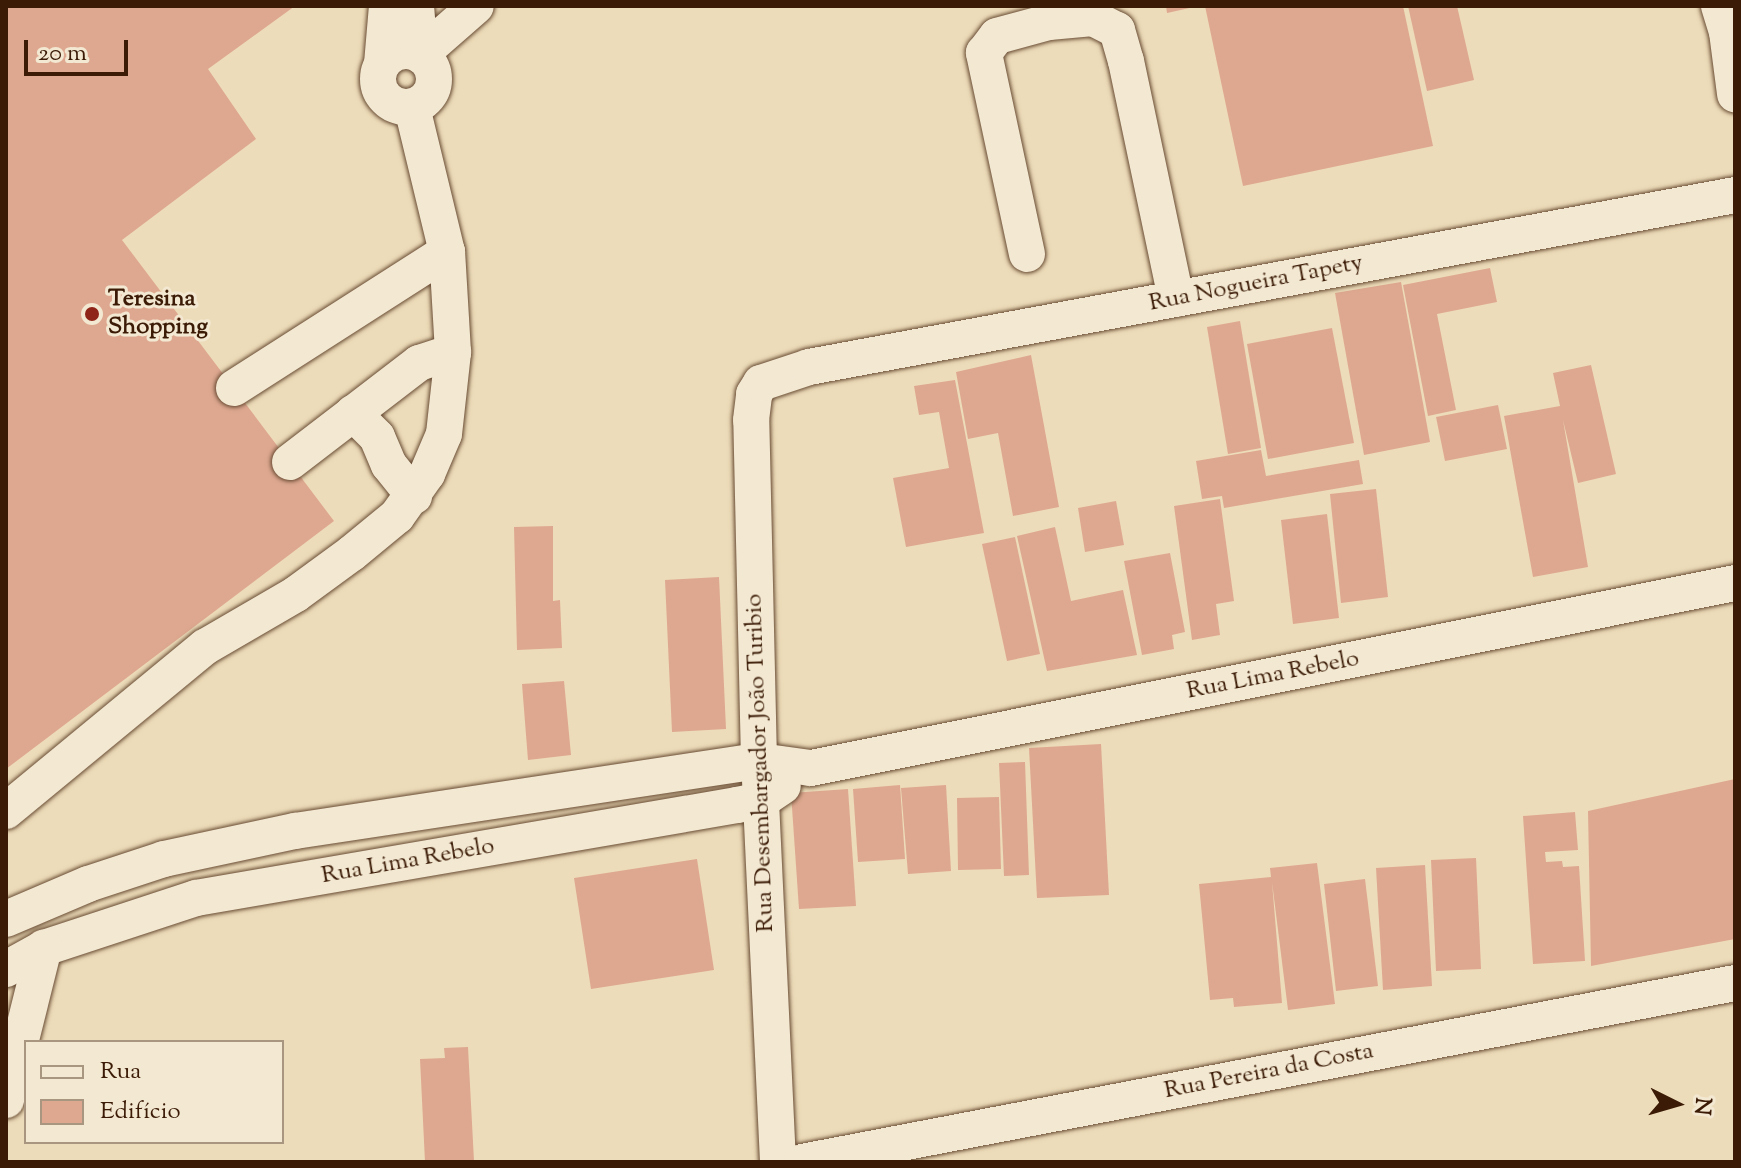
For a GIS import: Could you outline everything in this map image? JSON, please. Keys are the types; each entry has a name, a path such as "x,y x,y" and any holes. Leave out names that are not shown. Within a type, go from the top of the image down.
{"street":[{"path":"387,6 378,85 382,96 390,103 412,107 430,94 433,84 433,73 420,55 416,6"},
{"path":"420,55 476,6"},
{"path":"1719,6 1727,32 1735,94"},
{"path":"1027,254 986,74 984,53 997,36 1049,22 1093,18 1117,30 1123,50 1176,299"},
{"path":"382,64 399,51 420,55"},
{"path":"6,811 205,647 296,594 397,516 414,496 444,434 453,352 447,252 412,107"},
{"name":"Rua Nogueira Tapety","path":"777,376 1735,195"},
{"path":"234,388 447,252"},
{"path":"290,462 419,363 453,352"},
{"name":"Rua Desembargador João Turibio","path":"777,376 761,383 754,394 751,420 759,761 778,1162"},
{"path":"353,413 377,437 389,465 414,496"},
{"name":"Rua Lima Rebelo","path":"6,919 88,884 164,859 266,837 759,761 811,768 1735,583"},
{"name":"Rua Lima Rebelo","path":"6,969 44,948 196,898 762,800 811,768"},
{"path":"6,1100 44,948"},
{"name":"Rua Pereira da Costa","path":"802,1162 1735,983"}],"building":[{"name":"Teresina Shopping","path":"6,6 295,6 208,69 256,139 122,240 334,521 6,769"},
{"path":"1166,6 1194,6 1194,7 1167,13"},
{"path":"1205,6 1403,6 1433,146 1243,186"},
{"path":"1408,6 1457,6 1474,80 1427,91"},
{"path":"1490,268 1497,302 1437,314 1456,410 1428,416 1403,285"},
{"path":"1401,282 1430,442 1364,455 1335,293"},
{"path":"1240,321 1261,448 1228,454 1207,327"},
{"path":"1332,328 1354,443 1268,459 1247,344"},
{"path":"1031,355 1059,507 1013,516 998,433 968,439 956,372"},
{"path":"1591,365 1616,474 1578,483 1563,420 1588,567 1533,577 1504,416 1560,406 1553,373"},
{"path":"955,380 984,533 906,547 893,478 949,468 939,412 919,415 914,386"},
{"path":"1498,405 1507,449 1445,461 1436,417"},
{"path":"1261,450 1266,476 1359,460 1363,484 1224,508 1222,496 1202,499 1196,461"},
{"path":"1376,489 1388,597 1341,603 1330,494"},
{"path":"1220,499 1234,601 1216,604 1220,635 1192,640 1174,506"},
{"path":"1116,501 1124,545 1085,552 1078,508"},
{"path":"1327,514 1339,618 1293,624 1281,520"},
{"path":"553,526 553,601 560,600 562,648 517,650 514,527"},
{"path":"1055,527 1071,601 1123,590 1137,655 1047,671 1017,536"},
{"path":"1015,537 1040,654 1007,661 982,544"},
{"path":"1170,553 1185,632 1172,635 1174,649 1142,655 1124,561"},
{"path":"719,577 726,729 672,732 665,580"},
{"path":"564,681 571,755 528,760 522,684"},
{"path":"1101,744 1109,895 1037,898 1029,748"},
{"path":"1025,762 1029,875 1004,876 999,763"},
{"path":"1735,779 1735,939 1591,966 1588,811"},
{"path":"900,785 905,859 858,862 853,789"},
{"path":"946,785 951,871 908,874 901,788"},
{"path":"848,789 856,906 799,909 791,793"},
{"path":"999,797 1001,869 958,870 957,798"},
{"path":"1575,812 1578,850 1545,852 1546,862 1562,861 1563,867 1579,866 1585,961 1533,964 1523,816"},
{"path":"1476,858 1481,969 1436,971 1431,860"},
{"path":"697,859 714,970 591,989 574,878"},
{"path":"1317,863 1335,1004 1288,1010 1272,882 1282,1003 1234,1007 1233,998 1210,1000 1199,884 1271,877 1270,868"},
{"path":"1425,865 1432,986 1383,990 1376,868"},
{"path":"1365,879 1378,986 1336,991 1324,884"},
{"path":"468,1047 474,1161 425,1162 420,1059 445,1058 444,1048"}],"place":[{"name":"Teresina Shopping","path":"92,314"}]}
